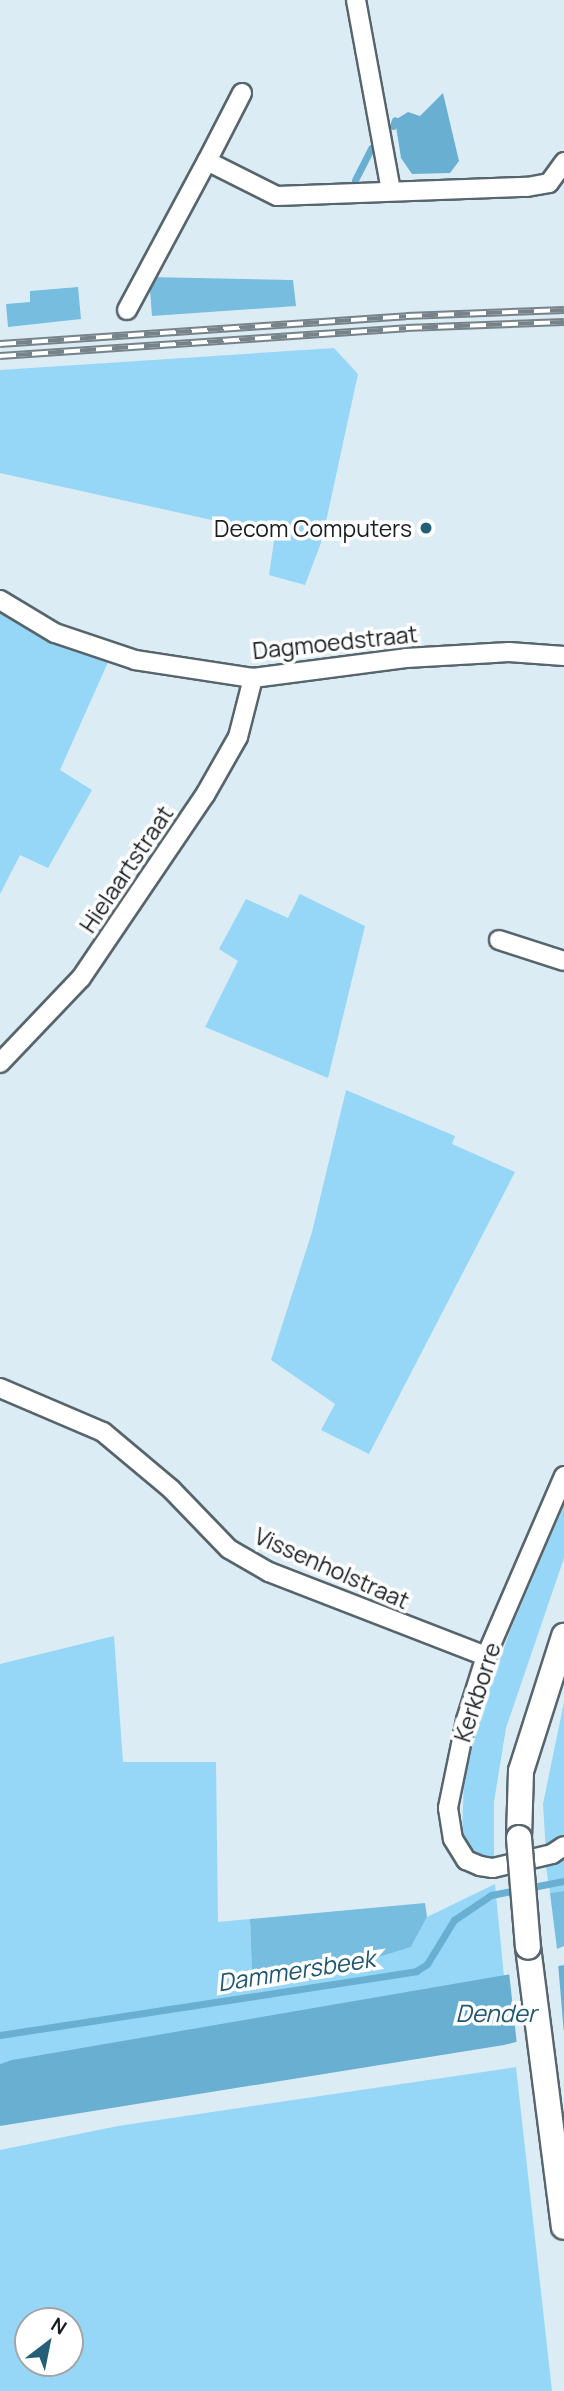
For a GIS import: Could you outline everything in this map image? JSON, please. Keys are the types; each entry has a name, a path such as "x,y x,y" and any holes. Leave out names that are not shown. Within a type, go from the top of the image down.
{"street":[{"path":"356,0 391,191"},
{"path":"127,310 242,93"},
{"path":"207,161 277,196 549,183 564,162"},
{"name":"Dagmoedstraat","path":"0,600 55,633 135,660 253,678 406,658 509,652 564,656"},
{"name":"Hielaartstraat","path":"0,1063 81,978 205,795 238,737 253,678"},
{"path":"499,940 564,961"},
{"name":"Vissenholstraat","path":"0,1388 103,1432 172,1489 229,1549 259,1566 486,1657"},
{"name":"Kerkborre","path":"564,1476 486,1657 455,1766 448,1808 453,1839 466,1860 493,1868 552,1854 564,1846"},
{"path":"564,1636 521,1771 519,1838 534,2001 564,2227"}],"shaded area":[{"path":"149,277 293,280 296,306 152,316"},
{"path":"78,287 81,319 8,327 6,304 30,302 30,291"},
{"path":"334,348 358,374 322,540 305,585 269,575 275,534 0,473 0,370"},
{"path":"0,608 109,660 60,770 92,790 48,868 20,855 0,894"},
{"path":"300,894 365,926 328,1078 205,1027 238,961 219,949 246,899 288,918"},
{"path":"346,1090 455,1136 452,1144 515,1172 369,1454 321,1430 335,1404 271,1360 312,1232"},
{"path":"564,1505 564,1558 506,1728 494,1802 494,1862 476,1856 462,1836 464,1777 476,1729 510,1631"},
{"path":"114,1636 123,1762 216,1762 218,1922 250,1919 252,1973 411,1947 427,1917 495,1884 504,1977 0,2064 0,1664"},
{"path":"564,1702 564,1840 546,1852 543,1804"},
{"path":"564,1853 564,1891 550,1893 545,1860"},
{"path":"564,1891 564,1946 557,1949 550,1893"},
{"path":"425,1903 427,1917 411,1947 371,1959 252,1973 250,1919"},
{"path":"516,2067 552,2391 0,2391 0,2150 118,2126"}],"water":[{"path":"443,93 459,161 450,173 412,174 401,158 395,120 408,112 420,116"},
{"name":"Dender","path":"564,1965 564,2030 504,2045 0,2126 0,2064 12,2060"}],"pier":[{"path":"558,1963 564,2034 517,2045 509,1972"}],"waterway":[{"path":"393,126 395,120"},
{"path":"355,180 371,148"},
{"name":"Dammersbeek","path":"0,2035 416,1971 427,1964 454,1920 491,1895 564,1881"}],"railway":[{"path":"0,344 406,316 564,310"},
{"path":"0,356 406,328 564,322"}],"place":[{"name":"Decom Computers","path":"426,528"}]}
